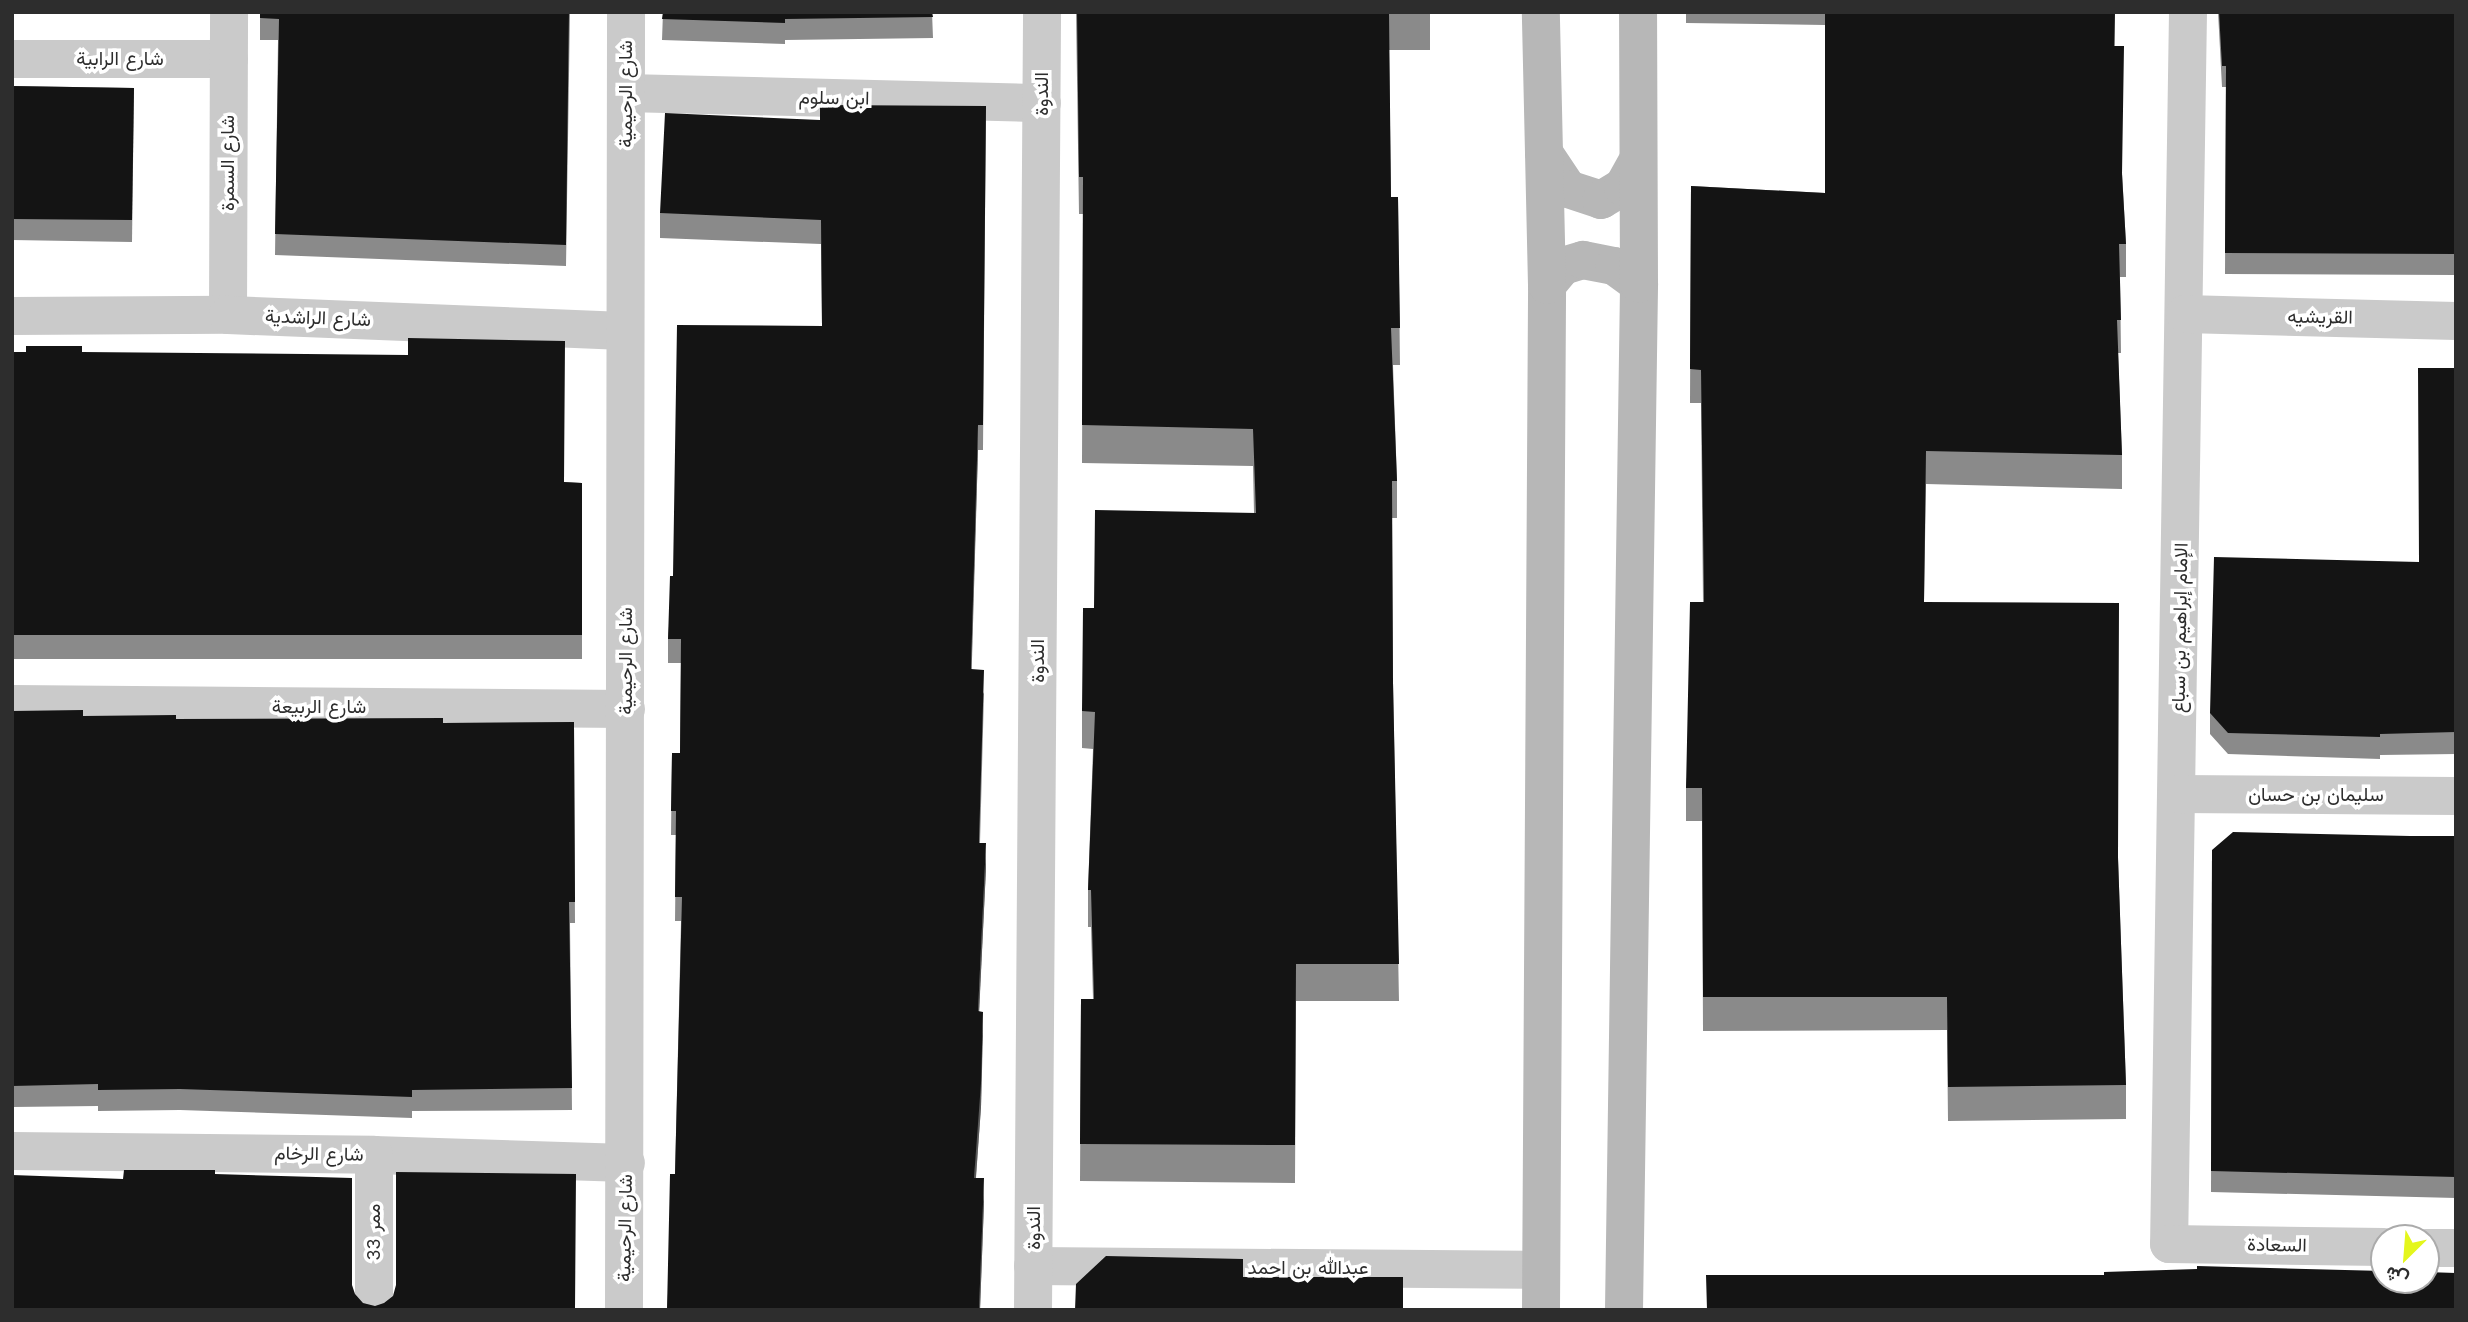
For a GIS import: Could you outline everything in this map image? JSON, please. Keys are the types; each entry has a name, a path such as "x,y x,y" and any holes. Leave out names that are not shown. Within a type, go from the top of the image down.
{"street":[{"name":"شارع السمرة","path":"228,314 229,12"},
{"name":"شارع الرحيمية","path":"624,1310 626,12"},
{"name":"الندوة","path":"1033,1310 1042,12"},
{"path":"1541,12 1546,285 1541,1310"},
{"path":"1623,1310 1639,284 1638,12"},
{"name":"الإمام إبراهيم بن سباع","path":"2169,1244 2188,12"},
{"name":"شارع الرابية","path":"12,59 229,59"},
{"name":"ابن سلوم","path":"626,93 1042,103"},
{"path":"1544,153 1568,189 1601,200 1623,187 1638,160"},
{"path":"1546,285 1563,266 1583,260 1614,266 1639,284"},
{"name":"شارع الراشدية","path":"12,316 228,314 624,331"},
{"name":"القريشيه","path":"2185,314 2456,321"},
{"name":"شارع الربيعة","path":"12,704 626,709"},
{"name":"سليمان بن حسان","path":"2176,794 2456,796"},
{"name":"شارع الرخام","path":"12,1151 374,1155 626,1163"},
{"name":"ممر 33","path":"374,1155 374,1310"},
{"name":"السعادة","path":"2169,1244 2370,1247"},
{"name":"عبدالله بن احمد","path":"1033,1266 1541,1270"}],"building":[{"path":"260,12 569,12 566,245 275,234 279,19 260,18"},
{"path":"663,12 932,12 933,17 785,19 785,23 662,19"},
{"path":"1077,12 1430,12 1389,13 1391,197 1398,197 1400,328 1391,328 1397,481 1392,481 1399,964 1296,964 1295,1145 1080,1144 1081,999 1094,999 1091,890 1088,890 1095,712 1082,711 1083,608 1094,608 1095,510 1256,513 1253,429 1082,425 1083,177 1079,177"},
{"path":"1825,12 2115,12 2114,46 2124,46 2122,174 2126,244 2119,244 2121,320 2117,320 2122,455 1926,451 1924,602 2119,603 2118,857 2126,1085 1948,1087 1947,997 1703,997 1702,788 1686,788 1690,602 1704,602 1701,370 1690,369 1691,186 1825,193"},
{"path":"2219,12 2456,12 2456,254 2225,253 2226,66 2222,66"},
{"path":"12,86 134,88 132,220 12,219"},
{"path":"820,105 986,106 983,425 978,425 971,669 984,670 979,843 986,843 978,1011 983,1012 974,1178 984,1178 979,1310 667,1310 670,1174 675,1174 682,897 675,897 676,811 671,811 672,753 680,753 681,639 668,639 670,576 673,576 677,325 822,326 821,220 660,213 665,113 820,120"},
{"path":"408,338 565,341 564,482 582,483 582,635 12,635 12,352 26,352 26,346 82,346 82,352 408,355"},
{"path":"2418,368 2456,368 2456,732 2380,734 2380,737 2228,733 2210,713 2214,557 2419,562"},
{"path":"83,710 83,716 176,715 176,719 443,718 443,723 574,722 575,902 569,902 572,1088 412,1090 412,1097 180,1089 98,1090 98,1084 12,1086 12,711"},
{"path":"2233,832 2456,836 2456,1177 2211,1171 2212,850"},
{"path":"124,1170 215,1170 215,1174 352,1178 352,1285 355,1294 363,1303 375,1306 393,1296 396,1285 396,1172 576,1174 575,1310 12,1310 12,1175 123,1179"},
{"path":"1106,1256 1243,1259 1243,1277 1403,1277 1403,1310 1075,1310 1076,1284"},
{"path":"2197,1266 2370,1271 2370,1294 2440,1294 2440,1272 2456,1273 2456,1310 1707,1310 1706,1275 2104,1275 2104,1272 2197,1269"}]}
